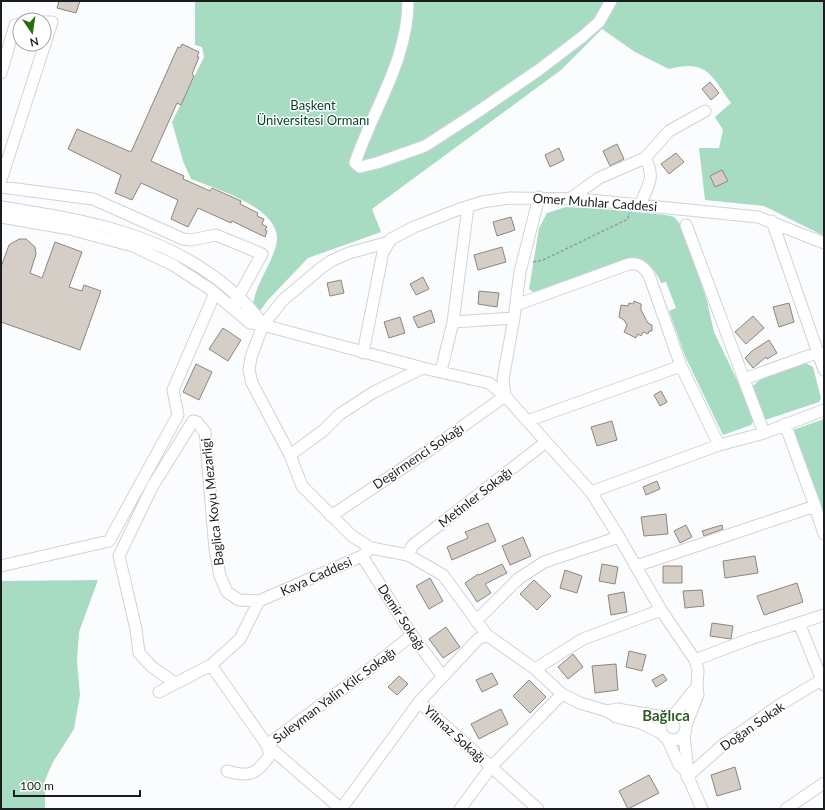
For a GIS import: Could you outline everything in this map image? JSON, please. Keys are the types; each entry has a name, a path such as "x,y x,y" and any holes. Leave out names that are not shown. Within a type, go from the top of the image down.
{"street":[{"path":"408,1 408,21 391,80 355,163 360,167 377,163 425,146 479,112 540,70 582,37 598,22 611,1"},
{"path":"1,73 12,35"},
{"path":"1,180 42,52"},
{"path":"570,198 600,178 645,158 669,131 705,111"},
{"path":"635,204 652,176 651,168 645,158"},
{"path":"1,187 93,199 182,239 191,240 216,235 262,254 232,308"},
{"path":"505,396 503,379 522,265 539,197"},
{"name":"Omer Muhlar Caddesi","path":"371,548 352,536 302,486 290,455 252,383 249,370 251,357 263,324 283,300 331,261 349,253 389,242 398,234 468,207 495,199 539,197 570,198 732,213 758,217 824,243"},
{"path":"1,207 77,219 140,237 189,260 206,270 256,314 263,324"},
{"path":"441,371 453,322 468,207"},
{"path":"1,217 70,229 133,246 173,265 215,293 250,323 263,324 363,353 489,383 505,396 591,492 661,610 696,660 698,695 685,730 678,739 664,736 642,723 585,705 562,694 535,669 486,635 443,575 408,555 371,548"},
{"path":"772,222 819,352 824,370"},
{"path":"686,225 764,433"},
{"path":"363,353 383,252 389,242"},
{"path":"516,305 618,268 634,263 638,264 646,270 649,276 681,366 719,445"},
{"path":"1,566 109,541 178,415 173,390 215,293"},
{"path":"453,322 514,318"},
{"path":"744,379 819,352"},
{"path":"527,421 681,366"},
{"path":"290,455 324,430 340,414 374,392 423,368"},
{"name":"Degirmenci Sokağı","path":"331,516 431,449 505,396"},
{"path":"591,492 719,445 764,433 824,410"},
{"name":"Baglica Koyu Mezarligi","path":"176,683 152,667 139,653 136,630 119,556 152,487 175,452 184,432 193,421 197,422 205,432 206,436 215,549 220,576 228,592 239,600 259,601"},
{"path":"785,424 824,534"},
{"name":"Metinler Sokağı","path":"408,555 412,546 546,442"},
{"path":"636,566 815,506"},
{"path":"476,621 518,579 544,562 619,537"},
{"name":"Kaya Caddesi","path":"259,601 362,556 371,548"},
{"name":"Demir Sokağı","path":"362,556 412,635 443,677"},
{"path":"159,692 211,665 240,639 259,601"},
{"path":"535,669 583,639 661,610"},
{"path":"696,660 750,639 824,615"},
{"path":"799,624 823,682"},
{"name":"Suleyman Yalin Kilc Sokağı","path":"227,771 239,775 255,772 270,755 267,745 368,670 412,635"},
{"path":"211,665 267,745 341,809 419,702 478,639 486,635"},
{"name":"Doğan Sokak","path":"686,774 724,744 778,706 823,682"},
{"path":"697,687 690,693 682,707 669,716 660,726 679,765 686,774 702,809"},
{"path":"460,809 491,767 562,694"},
{"name":"Yilmaz Sokağı","path":"419,702 538,809"},
{"path":"607,711 617,709 683,719 687,763 686,774"},
{"path":"786,809 824,784"}],"path":[{"path":"522,265 542,260 628,219 635,204"}],"green space":[{"name":"Başkent Üniversitesi Ormanı","path":"195,1 824,1 824,236 764,206 705,200 699,148 719,148 723,130 715,117 731,103 713,77 707,72 692,66 682,66 669,69 635,52 602,29 561,70 372,209 381,232 308,258 267,301 260,311 253,305 254,299 259,284 274,253 277,239 275,228 267,217 243,200 191,179 183,161 172,122 204,57 202,47 195,45"},
{"path":"566,207 666,215 674,217 682,226 707,301 714,332 754,420 751,425 723,435 685,356 669,311 676,308 666,282 661,283 653,269 644,262 640,260 537,295 529,289 539,228 547,213"},
{"path":"804,362 813,367 821,398 819,402 765,420 762,416 752,389 755,384 775,372"},
{"path":"824,419 824,523 793,434 793,430"},
{"path":"98,580 79,632 77,661 80,695 74,729 53,762 45,780 45,808 1,809 1,581"}],"building":[{"path":"59,1 80,1 76,13 57,8"},
{"path":"182,44 199,52 197,57 199,57 192,74 194,76 181,105 177,103 151,161 184,176 183,179 210,191 212,188 241,201 240,204 258,213 257,216 264,219 262,224 267,227 265,230 267,231 265,237 232,221 231,223 198,208 188,227 171,219 178,200 141,183 132,200 115,193 121,175 68,149 77,129 131,152 178,47 180,48"},
{"path":"710,82 719,93 711,100 702,89"},
{"path":"617,144 624,159 610,166 603,151"},
{"path":"559,148 564,160 550,167 545,155"},
{"path":"676,153 684,162 669,174 661,164"},
{"path":"722,170 728,181 715,187 710,176"},
{"path":"511,217 515,230 497,236 493,222"},
{"path":"19,239 26,239 35,247 36,254 30,273 42,278 55,242 82,252 69,287 82,291 84,285 101,291 80,350 1,322 1,267 9,245"},
{"path":"502,247 506,262 478,270 474,255"},
{"path":"423,277 429,289 416,295 410,284"},
{"path":"341,280 344,293 330,296 327,283"},
{"path":"479,291 499,293 497,307 478,304"},
{"path":"634,301 641,304 641,310 648,323 652,325 652,331 649,331 648,334 643,332 641,336 638,334 636,338 624,332 627,325 624,320 619,317 621,305 628,306 629,303 633,304"},
{"path":"789,303 794,322 779,327 773,307"},
{"path":"431,310 435,322 418,328 413,317"},
{"path":"753,316 764,328 746,344 735,332"},
{"path":"400,317 405,333 389,338 384,322"},
{"path":"223,328 241,340 228,361 209,349"},
{"path":"769,340 777,353 767,359 766,357 753,368 745,358 752,351"},
{"path":"196,364 212,372 199,400 183,392"},
{"path":"661,391 667,402 660,406 654,395"},
{"path":"612,421 617,440 597,446 591,427"},
{"path":"657,481 660,489 646,495 643,487"},
{"path":"666,514 668,534 644,536 641,517"},
{"path":"488,523 496,541 452,560 447,547 468,538 465,532"},
{"path":"686,525 692,537 680,543 674,531"},
{"path":"722,525 723,529 704,536 702,531"},
{"path":"523,537 531,556 510,565 502,546"},
{"path":"755,556 758,573 725,578 723,561"},
{"path":"502,564 507,573 485,584 491,593 477,602 465,583 478,574 479,575"},
{"path":"602,564 618,567 615,584 599,581"},
{"path":"663,566 682,566 682,583 663,583"},
{"path":"565,570 582,576 577,593 560,588"},
{"path":"430,578 443,601 429,609 416,586"},
{"path":"534,580 551,596 537,610 520,594"},
{"path":"797,583 803,602 764,615 757,596"},
{"path":"702,590 704,606 685,608 683,591"},
{"path":"624,592 627,612 611,615 608,595"},
{"path":"712,623 733,626 731,639 710,636"},
{"path":"446,627 460,647 443,658 429,639"},
{"path":"629,651 646,655 642,671 626,667"},
{"path":"573,654 583,667 568,679 558,667"},
{"path":"616,664 618,690 595,693 592,666"},
{"path":"492,673 498,684 482,692 476,680"},
{"path":"663,674 667,680 656,687 652,680"},
{"path":"399,676 408,684 397,695 388,687"},
{"path":"529,680 546,697 530,713 513,696"},
{"path":"501,709 508,724 479,739 471,724"},
{"path":"735,767 741,789 717,796 711,775"},
{"path":"649,775 659,793 628,809 619,791"}],"district":[{"name":"Bağlıca","path":"666,716"}]}
